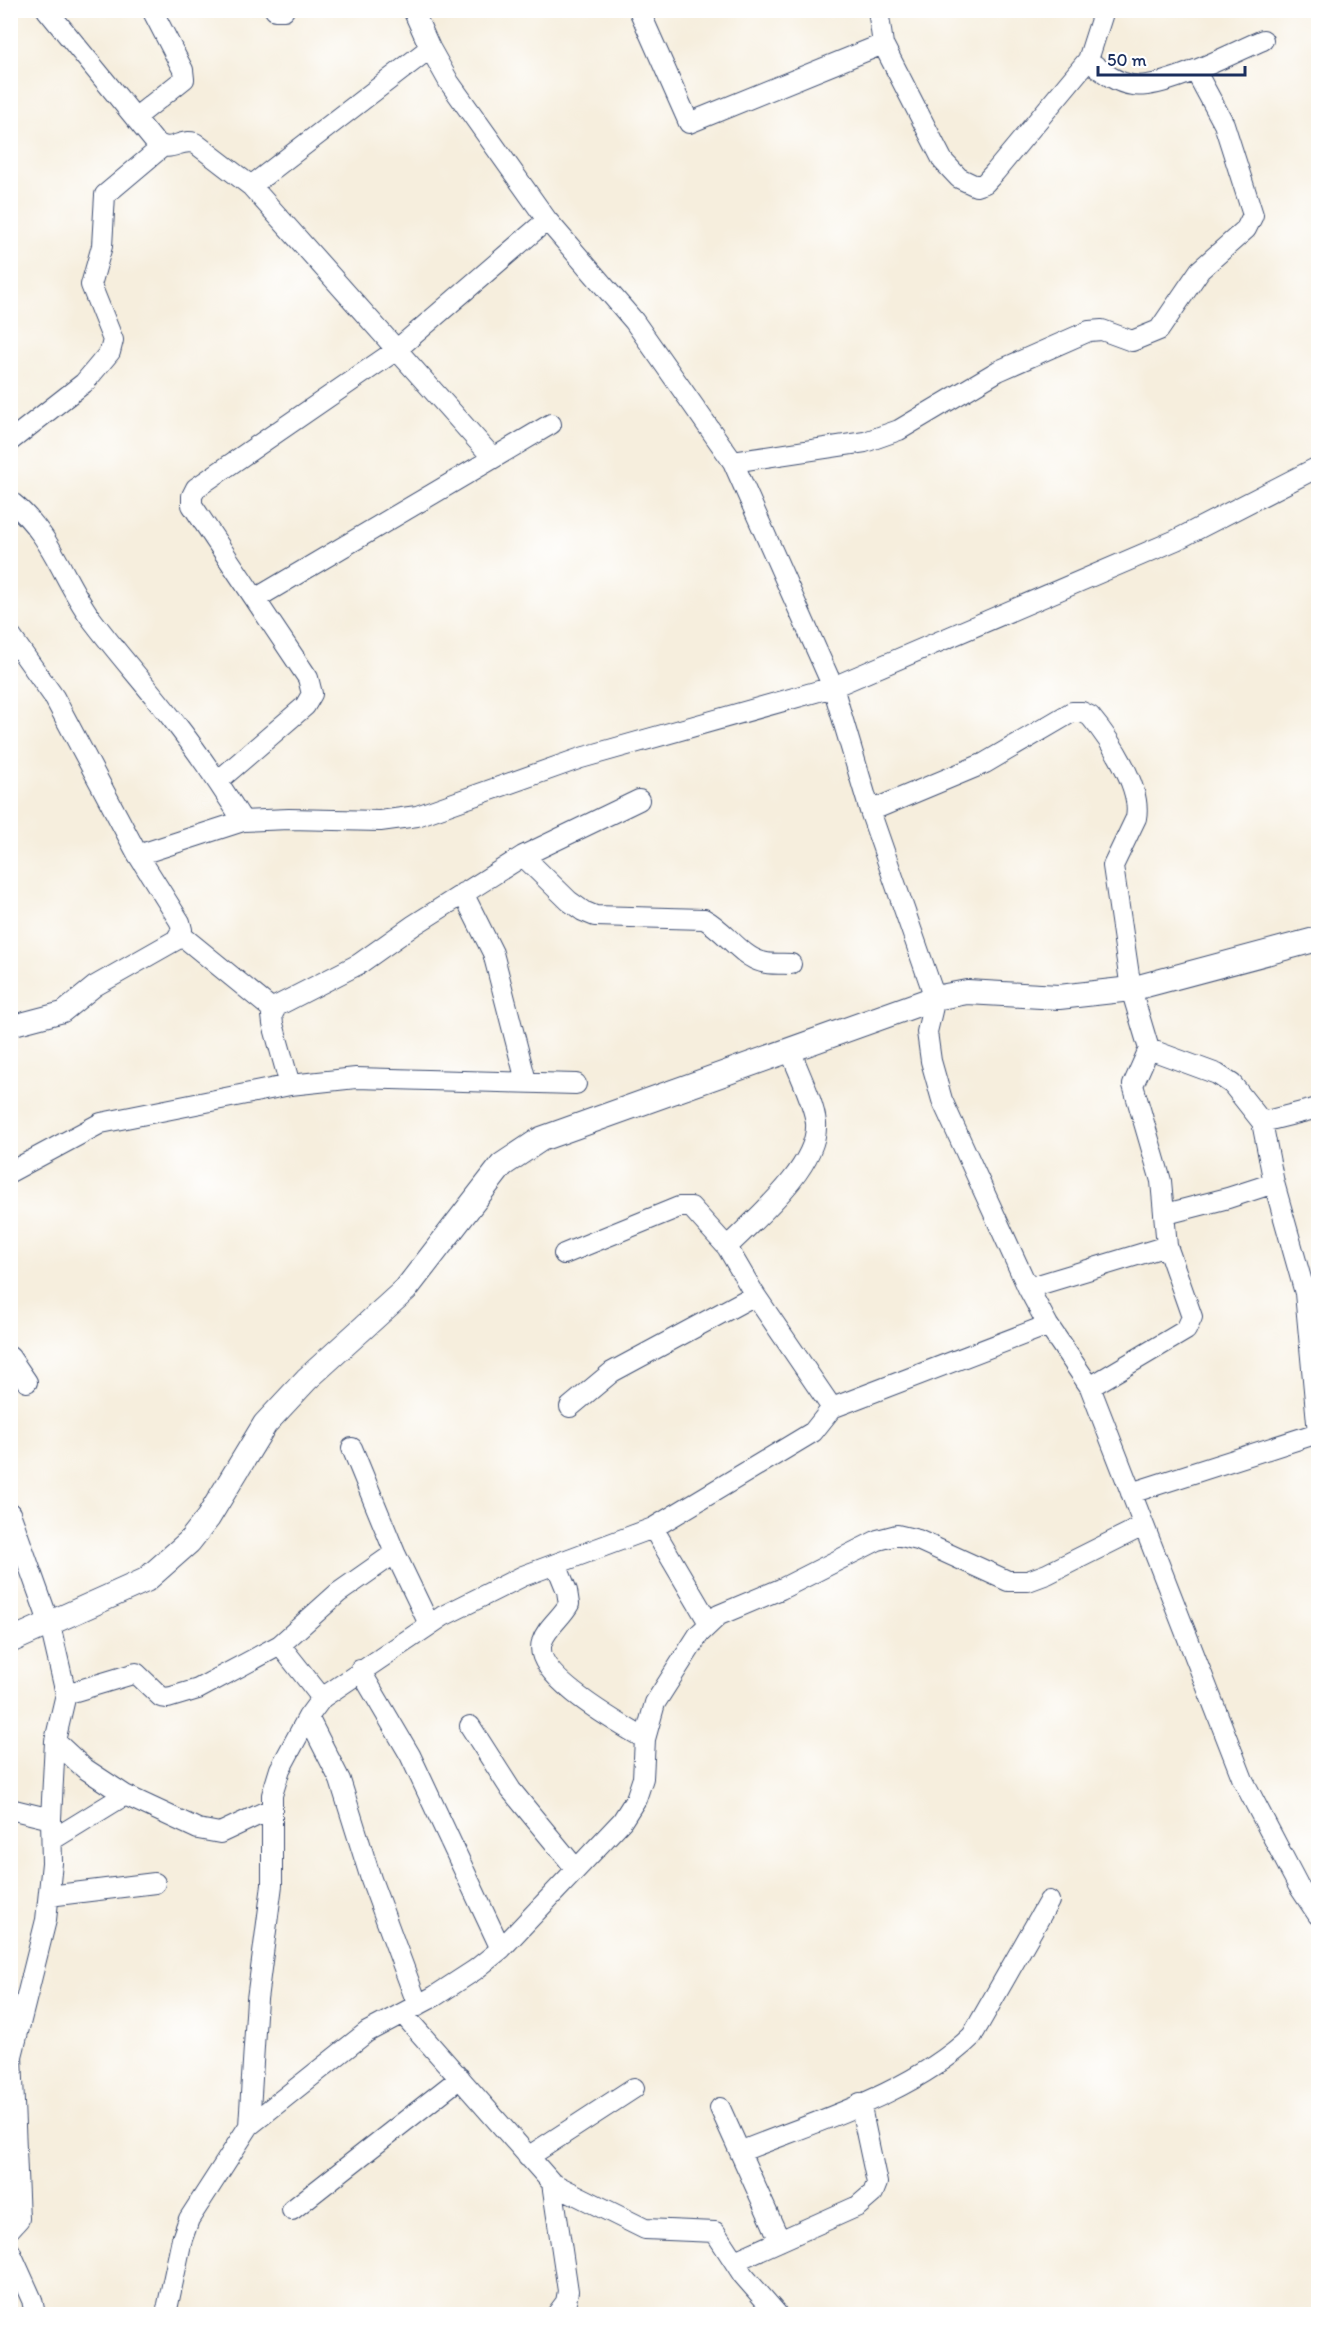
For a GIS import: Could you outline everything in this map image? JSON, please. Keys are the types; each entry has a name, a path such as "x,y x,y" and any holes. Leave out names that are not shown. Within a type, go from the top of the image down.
{"street":[{"path":"47,10 135,118 162,147 170,148 189,141 195,143 251,186 395,351 493,458"},
{"path":"135,118 184,79 183,70 152,10"},
{"path":"275,10 284,10"},
{"path":"413,10 449,82 548,220 634,321 733,462 833,687 870,811 935,998 927,1032 931,1061 942,1100 1028,1288 1048,1325 1090,1387 1243,1780 1298,1885 1318,1915"},
{"path":"639,10 690,123 883,44"},
{"path":"878,10 883,44 943,161 959,178 976,186 985,183 1088,60 1104,10"},
{"path":"1088,60 1113,80 1134,86 1153,84 1195,70 1263,40"},
{"path":"251,186 430,48"},
{"path":"733,462 865,442 899,430 998,371 1089,331 1102,330 1131,341 1159,330 1200,270 1246,230 1253,215 1224,124 1195,70"},
{"path":"10,441 84,383 110,352 113,340 91,285 102,246 105,195 162,147"},
{"path":"218,781 305,706 312,694 308,678 192,505 192,496 196,488 395,351 548,220"},
{"path":"255,599 551,424"},
{"path":"138,855 243,821 399,820 581,758 833,687 1176,540 1318,467"},
{"path":"10,501 35,523 50,544 90,617 218,781 243,821"},
{"path":"10,635 54,697 138,855 180,922 181,935 273,1010"},
{"path":"870,811 985,763 1072,712 1082,712 1090,716 1122,762 1138,811 1133,827 1113,866 1131,989 1149,1049 1133,1084 1161,1181 1166,1214 1167,1246 1192,1317 1191,1324 1186,1330 1090,1387"},
{"path":"273,1010 284,1002 359,964 463,892 523,856 639,801"},
{"path":"523,856 583,911 608,918 692,917 704,920 714,924 754,959 764,963 791,964"},
{"path":"463,892 493,953 526,1081"},
{"path":"10,1026 63,1012 96,986 181,935"},
{"path":"10,1641 146,1580 189,1542 208,1518 265,1424 307,1379 406,1289 502,1165 540,1139 935,998 967,992 1059,997 1131,989 1318,939"},
{"path":"273,1010 273,1024 290,1085"},
{"path":"727,1247 789,1186 815,1138 816,1121 790,1049"},
{"path":"1131,1493 1318,1433 1305,1293 1274,1182 1263,1122 1232,1084 1217,1074 1149,1049"},
{"path":"10,1172 101,1123 290,1085 356,1078 576,1084"},
{"path":"1263,1122 1318,1108"},
{"path":"1166,1214 1228,1198 1274,1182"},
{"path":"564,1254 680,1207 691,1207 700,1214 727,1247 755,1295 832,1408"},
{"path":"1028,1288 1167,1246"},
{"path":"570,1407 612,1372 755,1295"},
{"path":"249,2126 257,1999 272,1886 271,1809 280,1770 308,1717 322,1698 429,1624 523,1576 653,1528 813,1432 832,1408 1048,1325"},
{"path":"10,1358 27,1382"},
{"path":"352,1448 395,1553 429,1624"},
{"path":"10,1513 50,1625 66,1694 55,1741 52,1840 46,1920 12,2056 19,2218 10,2229"},
{"path":"166,2314 182,2239 189,2219 249,2126 360,2037 410,2010 475,1970 501,1949 621,1821 636,1799 643,1778 645,1739 655,1703 709,1623 725,1612 780,1589 878,1539 897,1535 918,1540 1008,1581 1028,1581 1047,1574 1143,1526"},
{"path":"653,1528 709,1623"},
{"path":"66,1694 136,1673 161,1697 168,1698 198,1689 280,1646 338,1593 395,1553"},
{"path":"556,1564 567,1591 569,1604 542,1640 542,1660 550,1671 596,1709 645,1739"},
{"path":"280,1646 322,1698"},
{"path":"360,1670 410,1755 501,1949"},
{"path":"308,1717 340,1780 410,2010 460,2078 552,2183 645,2229 715,2232 743,2275 777,2314"},
{"path":"470,1725 511,1791 576,1869"},
{"path":"55,1741 84,1768 125,1795 209,1833 220,1833 271,1809"},
{"path":"52,1840 125,1795"},
{"path":"10,1809 51,1819"},
{"path":"49,1896 155,1883"},
{"path":"742,2151 860,2103 936,2067 972,2036 1050,1901"},
{"path":"292,2210 460,2078"},
{"path":"528,2157 634,2088"},
{"path":"735,2260 858,2206 873,2193 877,2183 860,2103"},
{"path":"720,2108 742,2151 780,2241"},
{"path":"552,2183 568,2291 566,2302 557,2314"},
{"path":"10,2251 32,2300 35,2314"}]}
